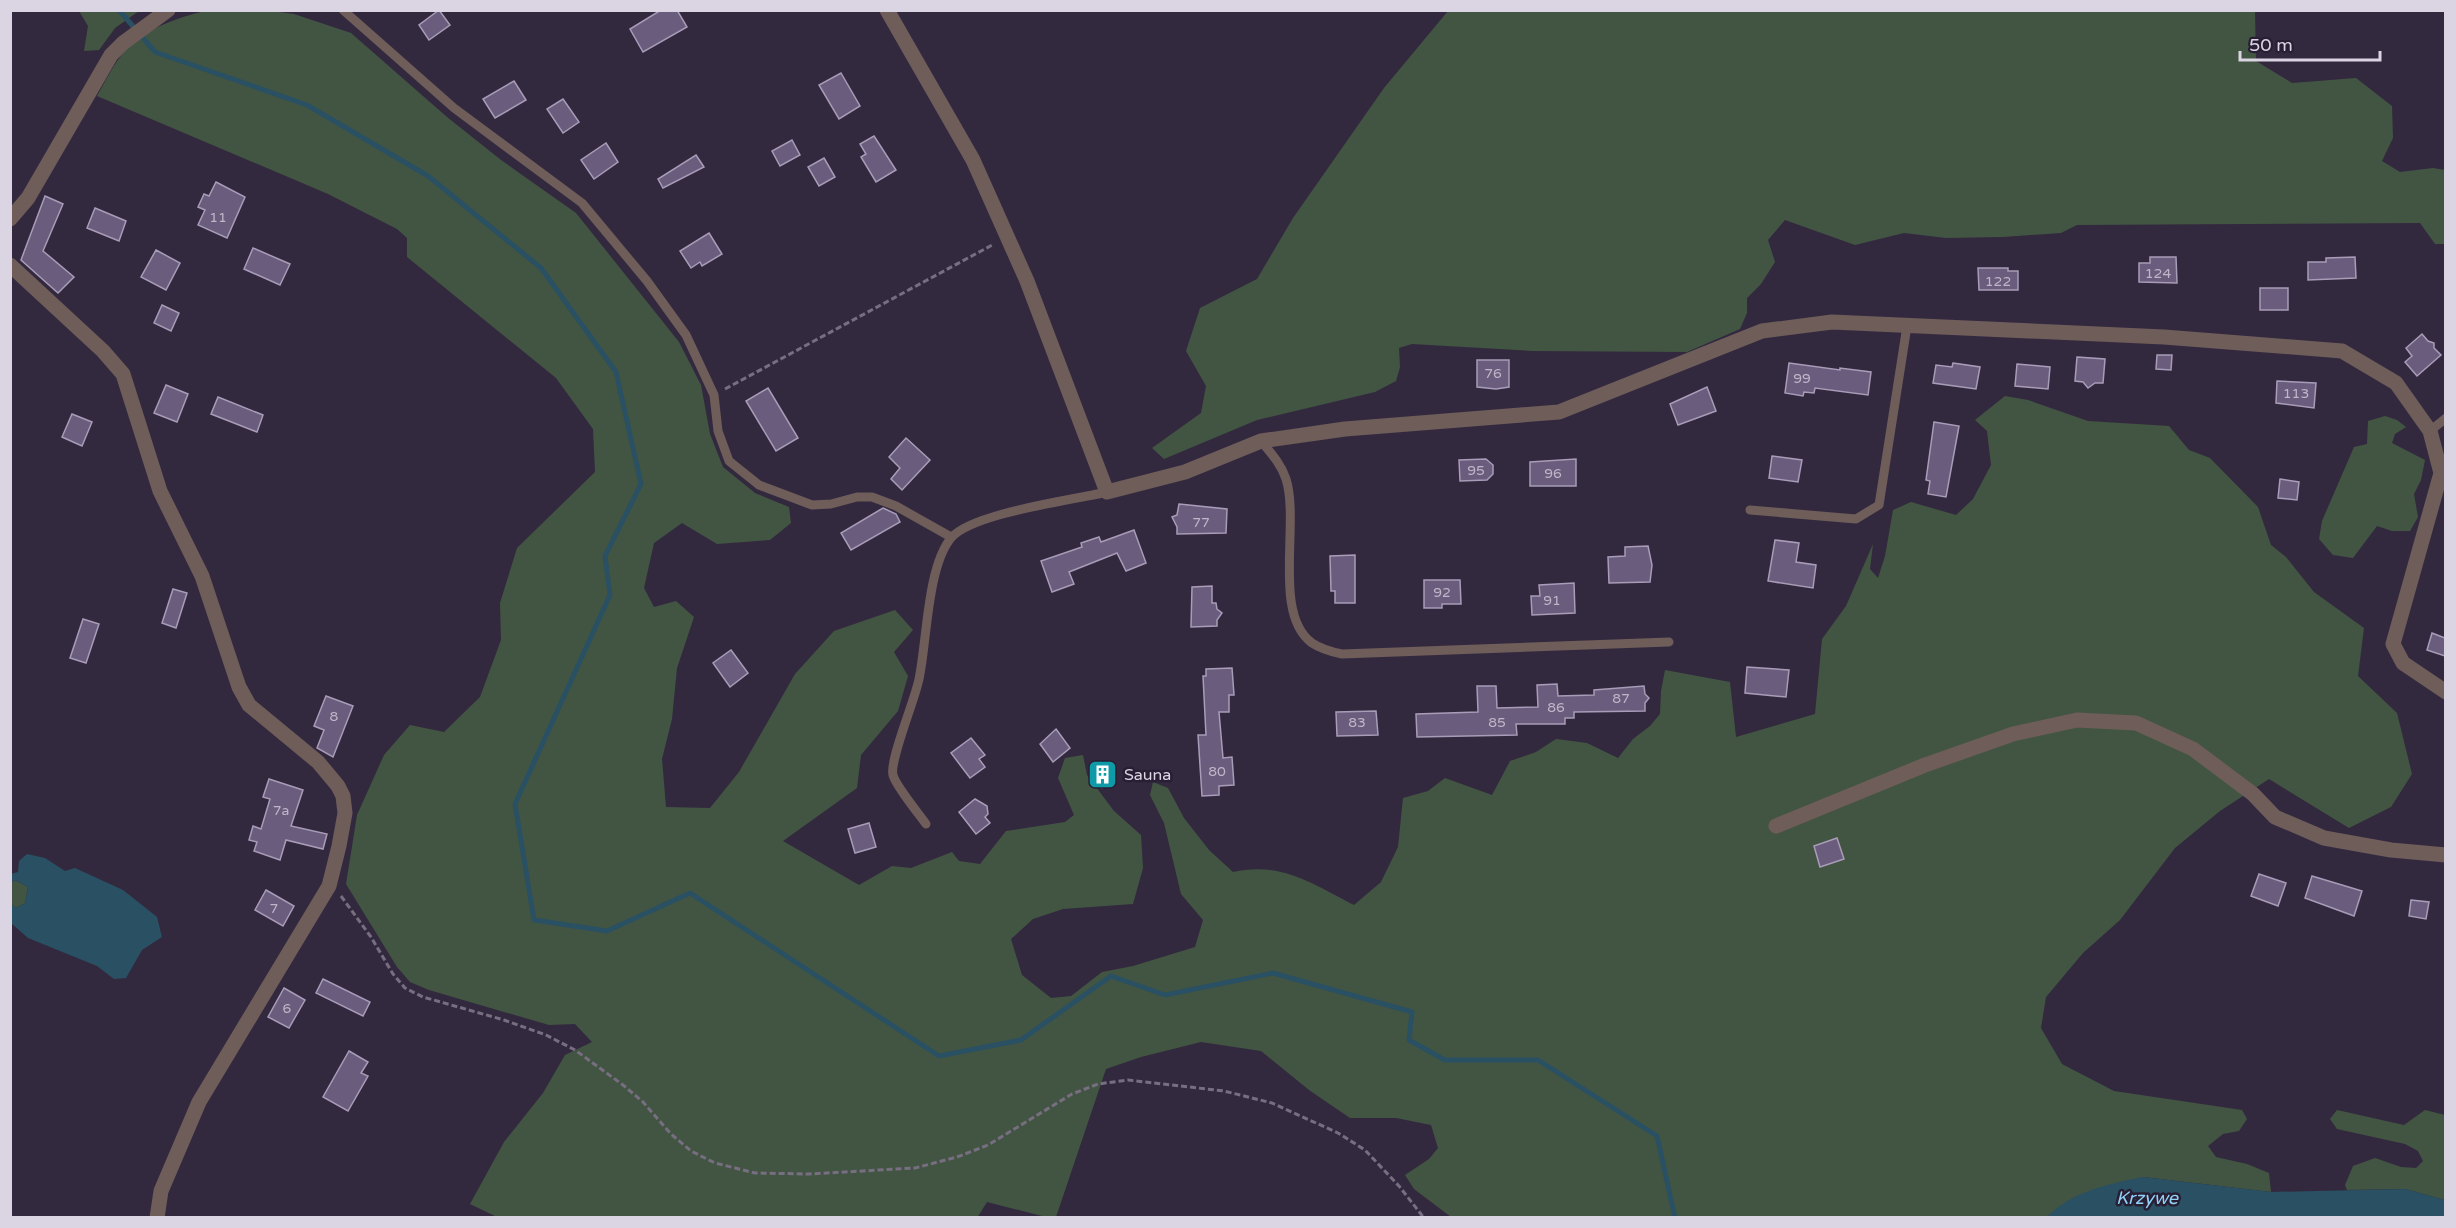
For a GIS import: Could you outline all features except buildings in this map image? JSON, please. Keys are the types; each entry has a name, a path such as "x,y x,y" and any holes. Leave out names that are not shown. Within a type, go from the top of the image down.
{"street":[{"path":"10,219 28,198 102,68 123,43 168,10"},
{"path":"887,10 973,160 1027,281 1107,492 1185,472 1261,441 1345,429 1559,412 1762,331 1832,322 2164,337 2342,351 2396,383 2430,431 2441,473 2393,644 2403,663 2445,692"},
{"path":"10,264 103,351 123,374 160,491 202,576 239,687 249,705 318,762 338,786 343,796 345,813 329,886 199,1102 160,1191 156,1218"},
{"path":"1776,826 1925,765 2013,734 2077,720 2136,723 2193,749 2253,794 2275,817 2324,838 2391,850 2445,855"}],"lane":[{"path":"343,10 454,108 582,203 647,281 686,335 714,395 718,431 729,461 759,485 812,505 831,504 857,497 873,497 896,506 951,537"},
{"path":"1750,510 1856,519 1879,505 1906,326"},
{"path":"2430,431 2445,418"},
{"path":"1261,441 1277,460 1286,480 1292,518 1290,591 1294,615 1301,633 1312,643 1327,651 1342,654 1669,642"},
{"path":"926,824 893,776 893,760 909,717 919,679 936,571 941,555 951,537 969,525 1107,492"}],"path":[{"path":"714,395 1006,237"},
{"path":"329,886 350,906 393,974 405,988 423,997 504,1020 546,1035 575,1050 643,1102 671,1134 691,1151 715,1163 755,1173 809,1174 915,1168 957,1157 988,1145 1072,1094 1098,1084 1128,1080 1224,1092 1272,1102 1328,1128 1365,1150 1399,1186 1424,1218"}],"green space":[{"path":"211,10 265,10 294,14 351,33 447,117 501,160 576,213 679,342 701,385 710,434 723,467 755,493 789,507 791,523 770,540 717,544 682,523 654,543 644,588 654,607 676,601 694,617 677,668 672,719 662,759 666,807 710,808 739,772 795,674 834,631 895,610 913,630 894,652 908,676 898,711 861,755 857,788 783,841 859,885 892,866 911,868 952,852 959,861 980,864 1006,831 1065,822 1074,815 1058,778 1065,758 1083,755 1087,775 1114,811 1141,835 1143,868 1133,904 1063,909 1033,919 1011,939 1022,975 1051,998 1071,996 1102,972 1133,966 1195,947 1203,920 1181,894 1164,823 1150,795 1153,782 1168,788 1184,818 1209,850 1233,872 1250,869 1282,872 1310,882 1354,905 1381,882 1398,847 1403,798 1428,791 1445,778 1492,795 1510,761 1536,752 1556,739 1587,743 1618,758 1633,739 1650,726 1660,714 1665,670 1730,682 1736,737 1815,714 1822,639 1846,606 1873,544 1870,569 1878,578 1885,556 1893,510 1911,502 1956,515 1973,499 1991,465 1987,431 1975,420 2005,396 2028,400 2088,421 2169,426 2189,450 2210,458 2258,507 2271,545 2286,557 2314,592 2364,628 2358,676 2397,713 2412,774 2391,807 2349,828 2269,779 2220,811 2175,848 2120,920 2083,953 2046,997 2041,1028 2062,1064 2114,1091 2242,1110 2247,1119 2239,1131 2223,1134 2208,1146 2216,1157 2247,1164 2269,1173 2271,1192 2143,1177 2053,1212 2047,1217 1451,1217 1414,1189 1405,1175 1429,1159 1438,1148 1431,1125 1396,1118 1350,1118 1309,1090 1261,1051 1201,1042 1141,1057 1106,1069 1056,1217 1046,1217 987,1202 977,1218 497,1217 470,1204 504,1142 543,1093 565,1055 592,1042 575,1024 549,1025 429,990 410,982 397,967 346,884 357,815 384,755 410,725 444,732 480,697 501,640 500,603 517,548 595,472 593,429 556,378 407,257 407,238 397,229 328,194 97,96 119,59 134,41 166,23"},
{"path":"79,11 139,11 115,28 99,50 84,51 88,26"},
{"path":"1448,11 2255,11 2256,61 2292,83 2356,78 2392,106 2393,138 2382,161 2400,172 2433,168 2445,170 2445,244 2435,244 2420,223 2077,225 2061,233 2003,237 1946,238 1904,233 1855,245 1785,220 1768,240 1775,262 1761,284 1747,298 1747,313 1740,329 1687,352 1533,351 1412,344 1399,348 1400,367 1396,381 1375,392 1257,420 1164,459 1152,448 1201,413 1206,386 1186,351 1200,308 1257,279 1293,218 1384,88"},
{"path":"2385,416 2397,420 2406,427 2395,434 2392,443 2425,460 2421,480 2414,494 2418,517 2410,531 2392,531 2377,526 2353,558 2333,555 2319,539 2322,521 2354,447 2367,444 2368,421"},
{"path":"15,880 28,887 25,903 16,908 11,904 11,883"},
{"path":"2337,1110 2404,1125 2425,1110 2445,1115 2445,1200 2405,1189 2347,1190 2345,1185 2353,1166 2375,1158 2401,1167 2416,1168 2423,1161 2418,1151 2405,1144 2337,1129 2330,1119"}],"water":[{"path":"27,854 45,858 65,871 75,868 123,890 157,917 162,937 142,950 126,978 114,979 97,966 28,938 11,923 11,904 16,908 25,903 28,887 15,880 11,883 11,874 18,872 19,861"},
{"name":"Krzywe","path":"2143,1177 2271,1192 2405,1189 2445,1200 2445,1217 2047,1217 2068,1201 2092,1190"}],"waterway":[{"path":"119,10 155,52 307,105 428,176 541,268 616,372 641,484 605,556 610,595 515,804 534,920 607,931 690,893 939,1056 1021,1040 1111,976 1165,995 1273,973 1412,1012 1409,1040 1445,1060 1538,1060 1657,1136 1675,1218"}],"place":[{"name":"Sauna","path":"1103,775"}]}
